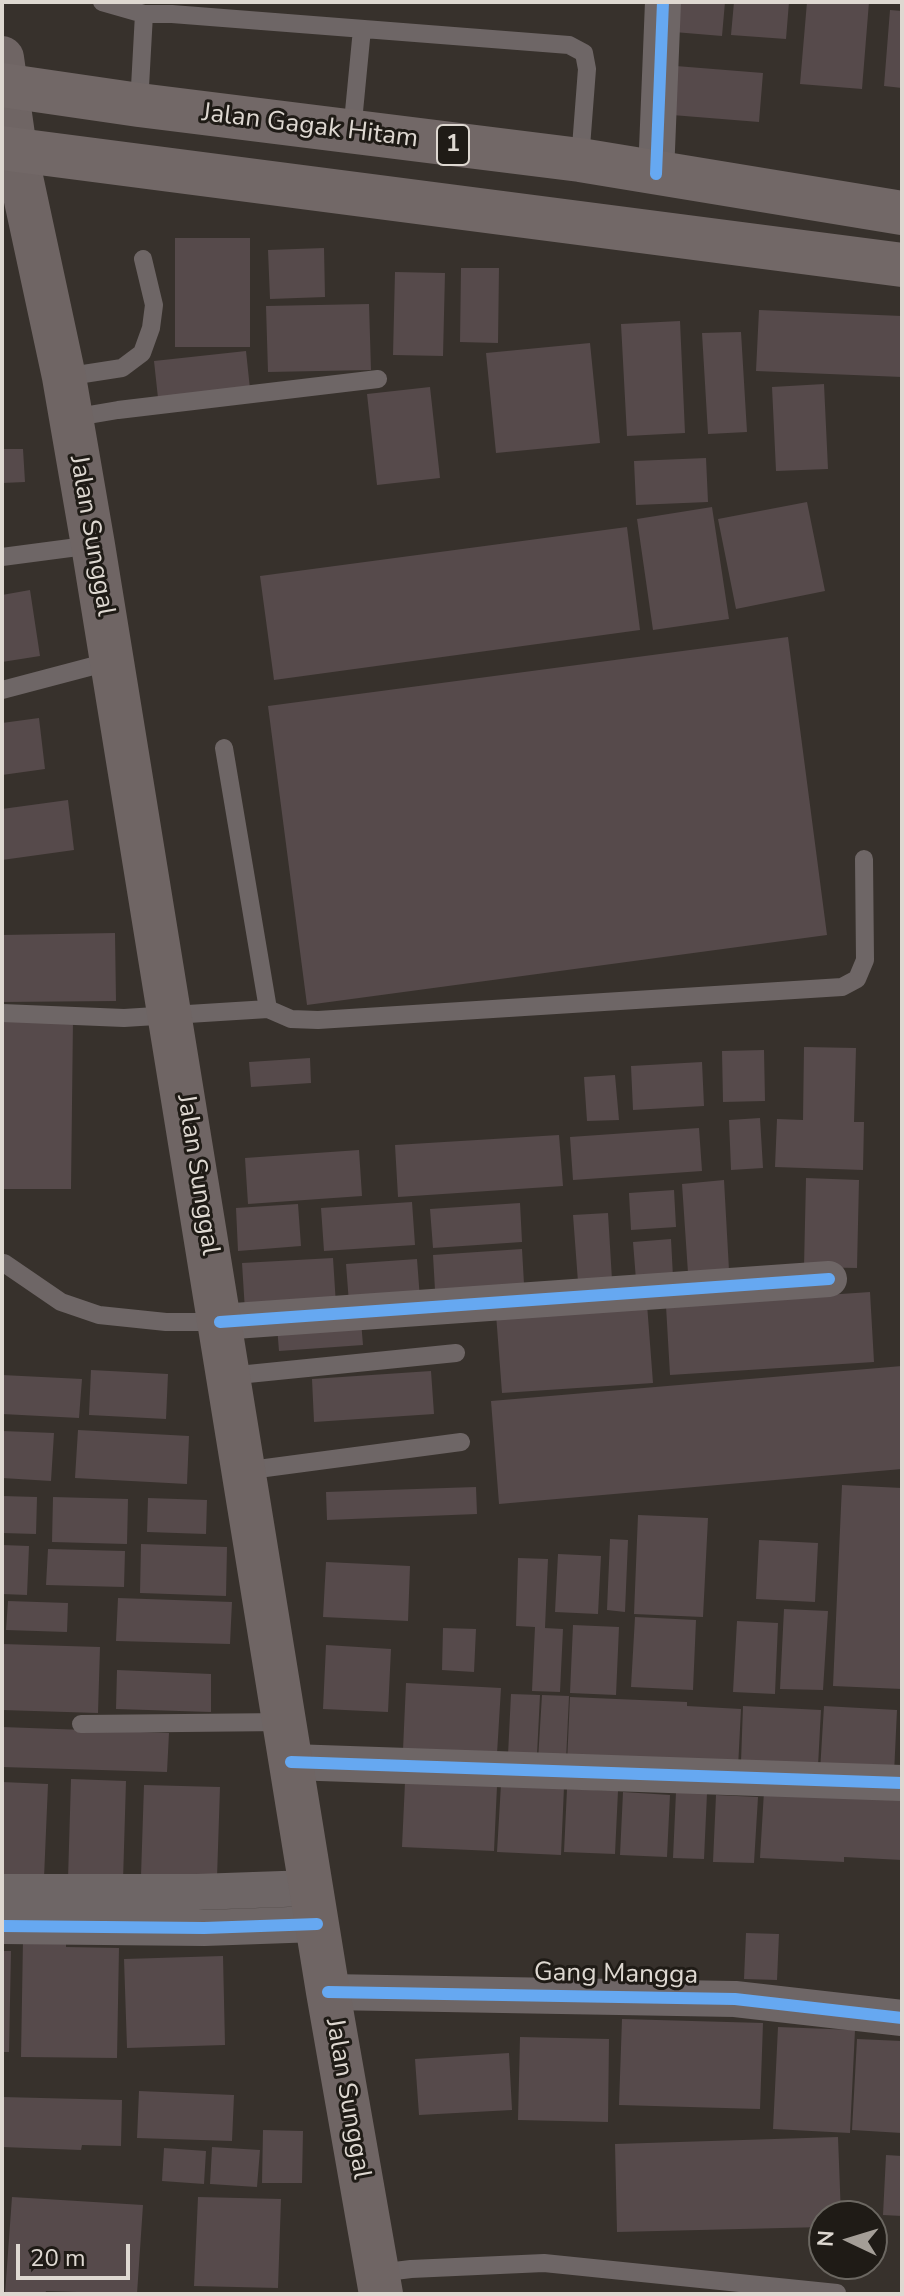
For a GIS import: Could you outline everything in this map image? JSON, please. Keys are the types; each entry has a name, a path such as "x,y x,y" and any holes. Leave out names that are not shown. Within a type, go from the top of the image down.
{"highway":[{"name":"Jalan Gagak Hitam","path":"3,76 139,105 580,160 902,213"},
{"name":"1","path":"9,148 902,265"}],"main road":[{"name":"Jalan Sunggal","path":"3,76 9,148 68,398 93,545 378,2284"}],"street":[{"path":"656,174 663,2"},
{"path":"220,1322 829,1279"},
{"path":"288,1742 902,1783"},
{"path":"2,1892 197,1892 314,1906"},
{"path":"2,1926 204,1928 314,1906"},
{"name":"Gang Mangga","path":"328,1992 735,1999 902,2018"}],"lane":[{"path":"102,2 144,14 569,45 584,53 587,69 580,160"},
{"path":"139,105 144,14"},
{"path":"352,132 362,29"},
{"path":"68,398 122,368 142,353 151,328 154,305 143,259"},
{"path":"68,398 378,379"},
{"path":"2,557 93,545"},
{"path":"2,690 112,661"},
{"path":"224,748 268,1009"},
{"path":"2,1013 124,1018 268,1009 291,1019 318,1020 842,987 857,979 865,960 864,859"},
{"path":"4,1263 61,1302 99,1315 166,1322 220,1322"},
{"path":"228,1376 456,1353"},
{"path":"243,1471 461,1442"},
{"path":"81,1724 288,1742"},
{"path":"378,2284 411,2269 544,2263 837,2293"}],"building":[{"path":"676,2 725,2 722,36 674,32"},
{"path":"734,2 789,2 786,39 731,35"},
{"path":"807,2 869,2 862,89 800,84"},
{"path":"890,10 902,11 902,88 884,86"},
{"path":"676,66 763,73 759,122 672,115"},
{"path":"175,238 250,238 250,347 175,347"},
{"path":"324,248 325,297 270,299 268,250"},
{"path":"461,268 499,268 498,343 460,342"},
{"path":"395,272 445,273 443,356 393,355"},
{"path":"369,304 371,370 268,372 266,306"},
{"path":"759,310 902,316 902,377 756,371"},
{"path":"680,321 685,433 627,436 621,324"},
{"path":"741,332 747,432 708,434 702,333"},
{"path":"590,343 600,443 496,453 486,353"},
{"path":"246,351 250,389 158,398 154,361"},
{"path":"824,384 828,469 776,471 772,387"},
{"path":"430,387 440,478 377,485 367,394"},
{"path":"2,449 23,449 25,482 2,483"},
{"path":"706,458 708,502 636,505 634,461"},
{"path":"807,502 825,591 736,609 718,519"},
{"path":"712,507 729,619 653,630 637,519"},
{"path":"627,527 640,630 274,680 260,576"},
{"path":"30,590 40,656 2,662 2,595"},
{"path":"788,637 827,935 307,1005 268,706"},
{"path":"39,718 45,769 2,775 2,723"},
{"path":"68,800 74,850 2,860 2,809"},
{"path":"115,933 116,1001 2,1002 2,935"},
{"path":"2,1018 73,1019 71,1189 2,1189"},
{"path":"804,1047 856,1048 854,1122 864,1122 863,1170 775,1167 777,1119 803,1120"},
{"path":"764,1050 765,1101 723,1102 722,1051"},
{"path":"310,1058 311,1083 251,1087 249,1062"},
{"path":"702,1062 704,1106 633,1110 631,1066"},
{"path":"615,1075 619,1120 587,1121 584,1077"},
{"path":"760,1118 763,1168 731,1170 729,1120"},
{"path":"699,1128 702,1171 573,1180 570,1137"},
{"path":"559,1135 563,1186 398,1197 395,1145"},
{"path":"359,1150 362,1196 248,1204 245,1158"},
{"path":"806,1178 859,1180 857,1268 804,1267"},
{"path":"724,1180 729,1270 688,1273 682,1184"},
{"path":"674,1190 676,1227 631,1230 629,1193"},
{"path":"412,1202 415,1245 324,1251 321,1208"},
{"path":"520,1203 522,1242 433,1248 430,1209"},
{"path":"298,1204 301,1246 238,1251 236,1208"},
{"path":"608,1213 612,1280 578,1282 573,1215"},
{"path":"671,1239 673,1277 636,1280 633,1242"},
{"path":"522,1249 524,1284 435,1290 433,1255"},
{"path":"333,1258 336,1305 245,1311 242,1263"},
{"path":"417,1259 420,1299 349,1303 346,1264"},
{"path":"870,1292 874,1362 670,1375 666,1306"},
{"path":"647,1304 653,1383 502,1393 496,1314"},
{"path":"361,1321 363,1345 279,1351 277,1326"},
{"path":"902,1366 902,1469 499,1504 491,1401"},
{"path":"91,1370 168,1374 166,1419 89,1415"},
{"path":"431,1371 434,1414 314,1422 312,1379"},
{"path":"2,1375 82,1379 79,1418 2,1414"},
{"path":"78,1430 189,1436 187,1484 75,1478"},
{"path":"2,1431 54,1433 51,1481 2,1478"},
{"path":"842,1485 902,1488 902,1689 833,1686"},
{"path":"476,1487 477,1514 327,1520 326,1492"},
{"path":"2,1496 37,1497 36,1534 2,1533"},
{"path":"53,1497 128,1499 127,1544 52,1542"},
{"path":"148,1498 207,1500 206,1534 147,1532"},
{"path":"638,1515 708,1518 703,1617 634,1614"},
{"path":"610,1539 628,1540 625,1612 607,1610"},
{"path":"759,1540 818,1543 815,1602 756,1599"},
{"path":"141,1544 227,1547 226,1596 140,1593"},
{"path":"2,1545 29,1546 27,1595 2,1594"},
{"path":"48,1549 125,1551 124,1587 46,1585"},
{"path":"558,1554 601,1556 598,1614 555,1612"},
{"path":"518,1558 548,1559 545,1628 563,1629 560,1692 532,1691 535,1627 516,1626"},
{"path":"326,1562 410,1566 408,1621 323,1617"},
{"path":"118,1598 232,1602 230,1644 116,1641"},
{"path":"8,1601 68,1603 67,1632 6,1630"},
{"path":"784,1609 828,1611 823,1690 780,1689"},
{"path":"635,1617 696,1620 693,1690 631,1687"},
{"path":"737,1621 778,1623 775,1694 733,1692"},
{"path":"573,1625 619,1627 616,1695 570,1693"},
{"path":"443,1628 476,1629 474,1672 442,1670"},
{"path":"2,1644 100,1647 98,1713 2,1710"},
{"path":"326,1645 391,1649 388,1712 323,1709"},
{"path":"117,1670 211,1674 211,1712 116,1709"},
{"path":"406,1683 501,1688 497,1754 403,1750"},
{"path":"511,1694 540,1695 537,1755 508,1755"},
{"path":"542,1695 569,1696 566,1761 538,1760"},
{"path":"570,1697 687,1702 687,1706 741,1709 738,1768 567,1763"},
{"path":"743,1706 821,1710 818,1766 741,1762"},
{"path":"824,1706 897,1710 894,1774 820,1771"},
{"path":"2,1727 169,1733 167,1772 2,1767"},
{"path":"71,1779 126,1781 123,1881 68,1879"},
{"path":"2,1782 48,1784 44,1878 2,1877"},
{"path":"405,1782 497,1786 494,1851 402,1847"},
{"path":"501,1784 564,1787 561,1855 497,1852"},
{"path":"144,1785 220,1787 217,1878 141,1876"},
{"path":"567,1789 618,1791 615,1854 564,1852"},
{"path":"764,1791 902,1799 902,1860 844,1857 844,1862 760,1858"},
{"path":"623,1792 670,1795 667,1857 620,1855"},
{"path":"676,1792 707,1793 704,1859 673,1858"},
{"path":"716,1795 758,1797 754,1863 713,1862"},
{"path":"746,1933 779,1934 777,1980 744,1979"},
{"path":"23,1939 66,1940 66,1947 119,1948 117,2058 21,2057"},
{"path":"2,1951 11,1951 9,2052 2,2052"},
{"path":"223,1956 225,2045 127,2048 124,1959"},
{"path":"622,2019 763,2023 760,2109 619,2105"},
{"path":"778,2027 855,2030 850,2133 773,2129"},
{"path":"520,2037 609,2039 608,2122 518,2120"},
{"path":"857,2039 902,2041 902,2133 852,2130"},
{"path":"509,2053 512,2110 419,2115 415,2059"},
{"path":"139,2091 234,2095 232,2141 137,2138"},
{"path":"2,2097 122,2100 121,2146 82,2145 81,2150 2,2147"},
{"path":"263,2130 303,2131 302,2183 262,2183"},
{"path":"838,2137 840,2200 808,2200 808,2227 617,2232 615,2144"},
{"path":"212,2147 260,2150 257,2187 210,2184"},
{"path":"164,2148 206,2151 204,2184 162,2181"},
{"path":"886,2155 902,2156 902,2216 888,2215 888,2200 884,2200"},
{"path":"12,2197 143,2205 137,2294 46,2291 45,2294 5,2294"},
{"path":"198,2197 281,2199 278,2288 194,2286"}],"cycle path":[{"path":"656,174 663,2"},
{"path":"220,1322 829,1279"},
{"path":"291,1762 902,1783"},
{"path":"2,1926 204,1928 317,1924"},
{"path":"328,1992 735,1999 902,2018"}]}
